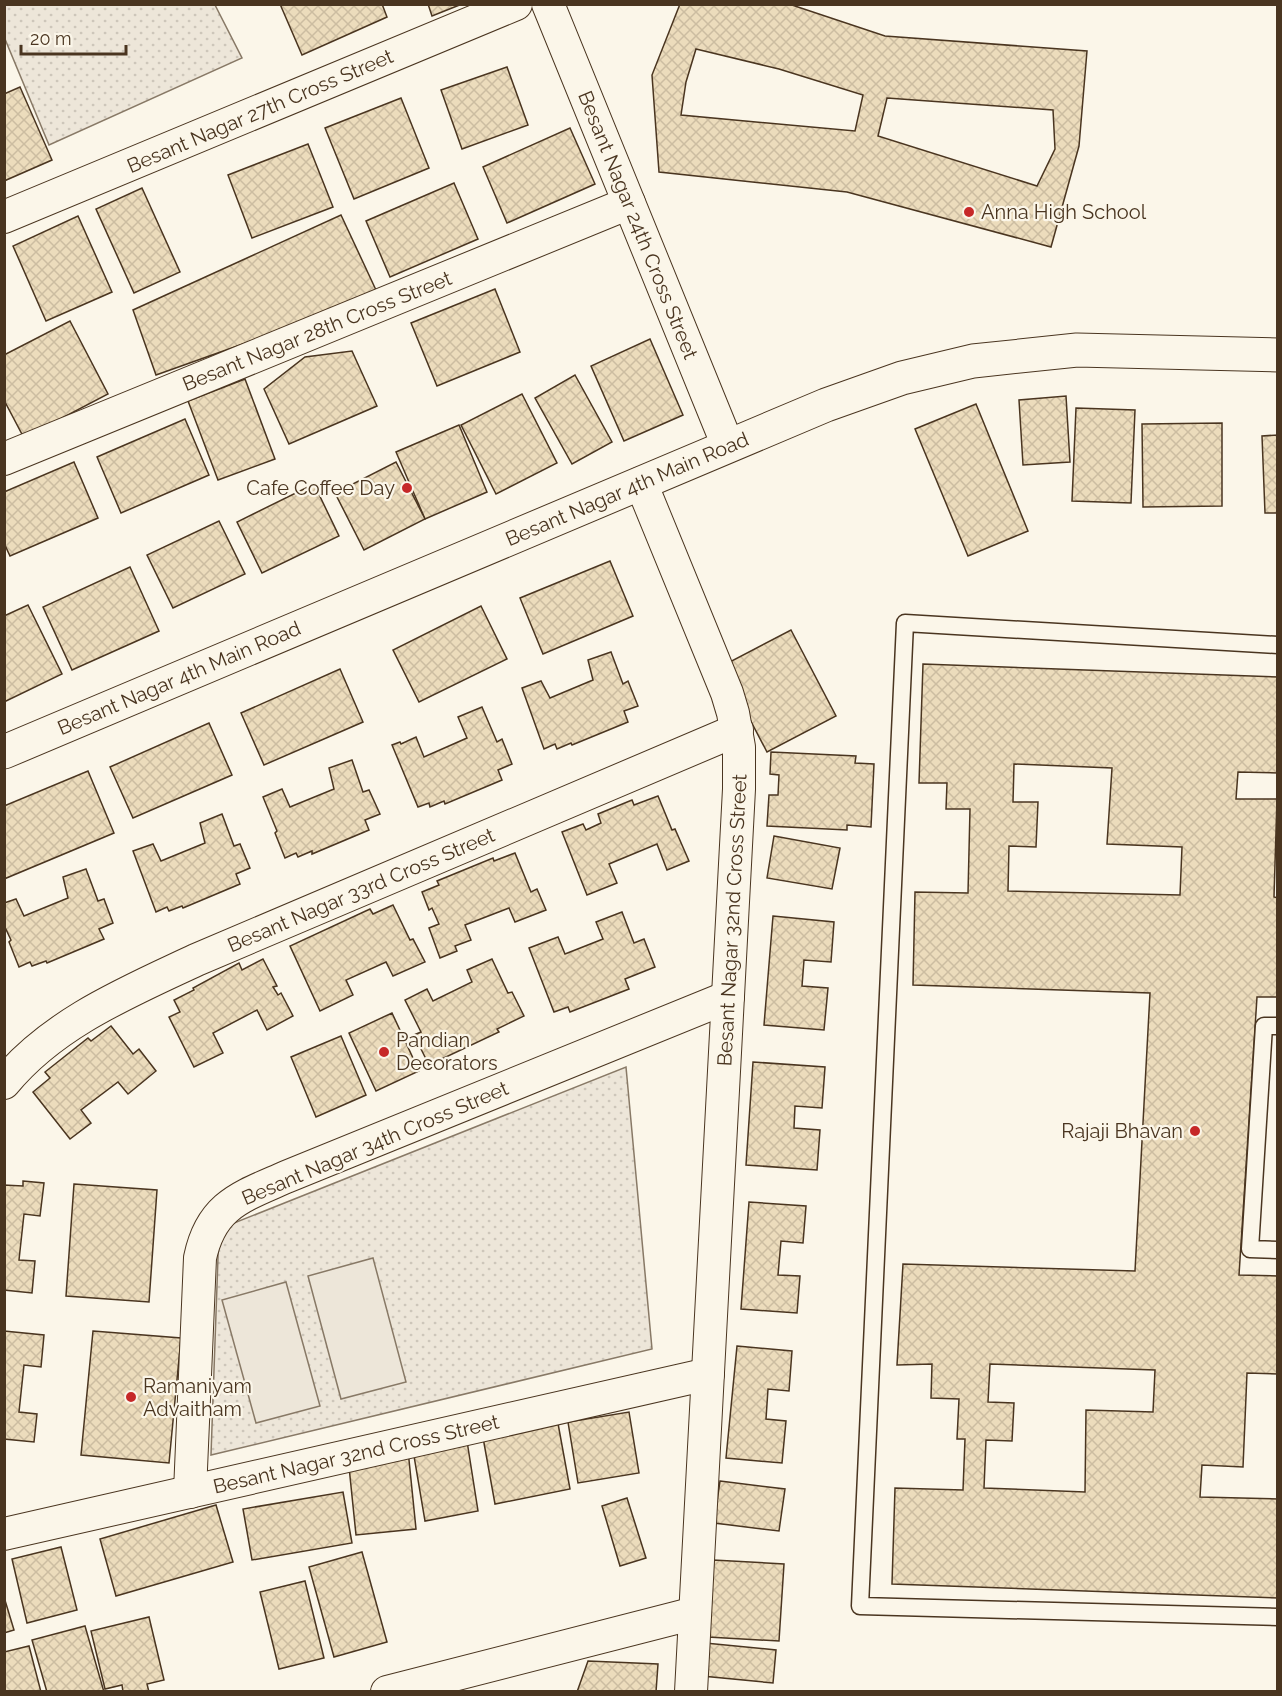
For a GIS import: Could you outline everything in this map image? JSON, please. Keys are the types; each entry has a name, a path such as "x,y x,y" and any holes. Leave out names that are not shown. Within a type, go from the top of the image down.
{"street":[{"name":"Besant Nagar 27th Cross Street","path":"4,217 516,4"},
{"name":"Besant Nagar 24th Cross Street","path":"548,4 728,446"},
{"name":"Besant Nagar 28th Cross Street","path":"4,459 629,203"},
{"name":"Besant Nagar 4th Main Road","path":"4,752 826,405 902,378 973,361 1077,350 1278,356"},
{"name":"Besant Nagar 32nd Cross Street","path":"640,483 727,693 740,747 691,1692"},
{"name":"Besant Nagar 33rd Cross Street","path":"4,1083 28,1058 85,1015 155,980 736,730"},
{"name":"Besant Nagar 34th Cross Street","path":"190,1492 200,1258 204,1237 216,1216 244,1196 286,1177 728,997"},
{"name":"Besant Nagar 32nd Cross Street","path":"4,1534 708,1374"},
{"path":"387,1692 695,1613"}],"lane":[{"path":"1278,645 905,623 860,1606 1278,1617"},
{"path":"1278,1026 1264,1026 1250,1249 1278,1250"}],"shaded area":[{"path":"4,5 215,5 242,58 49,145 5,39"},
{"path":"626,1067 652,1349 211,1455 219,1229"},
{"path":"373,1258 406,1382 341,1399 308,1276"},
{"path":"286,1282 320,1406 256,1423 222,1300"}],"building":[{"path":"280,4 382,4 387,17 302,55"},
{"path":"428,4 462,4 432,16"},
{"path":"680,4 789,4 885,36 1087,51 1079,146 1051,247 847,192 659,172 652,75","holes":["696,49 779,69 863,95 855,131 681,115 686,82","887,98 1053,110 1055,149 1037,186 878,136"]},
{"path":"507,67 528,125 462,149 441,90"},
{"path":"20,87 52,160 4,181 4,94"},
{"path":"401,98 429,168 354,199 325,128"},
{"path":"570,128 595,184 507,223 483,167"},
{"path":"308,144 333,207 252,238 228,175"},
{"path":"454,183 478,239 390,277 366,221"},
{"path":"142,188 180,272 134,293 96,209"},
{"path":"341,215 376,290 288,328 156,375 133,310"},
{"path":"78,216 112,292 46,321 13,246"},
{"path":"495,289 520,352 437,386 411,323"},
{"path":"70,321 108,394 24,438 4,400 4,355"},
{"path":"650,339 683,415 624,441 591,366"},
{"path":"352,351 377,406 289,444 264,389 305,357"},
{"path":"575,375 612,442 572,464 535,398"},
{"path":"245,379 275,459 218,480 188,401"},
{"path":"522,394 557,463 496,494 461,425"},
{"path":"1066,396 1070,462 1023,465 1019,400"},
{"path":"976,404 1028,531 968,556 915,429"},
{"path":"1076,408 1135,410 1131,503 1072,501"},
{"path":"185,419 209,475 121,513 97,457"},
{"path":"1222,423 1222,506 1143,507 1142,424"},
{"path":"459,425 487,492 425,519 396,452"},
{"path":"1278,435 1278,513 1265,513 1262,436"},
{"path":"74,462 98,518 10,556 4,543 4,492"},
{"path":"396,462 425,519 364,550 335,493"},
{"path":"314,484 339,536 262,573 237,522"},
{"path":"219,521 245,574 173,608 147,555"},
{"path":"610,561 633,616 543,654 520,598"},
{"path":"130,567 159,631 72,670 43,607"},
{"path":"28,605 62,674 4,702 4,616"},
{"path":"481,606 507,659 419,702 393,650"},
{"path":"791,630 836,716 767,752 722,666"},
{"path":"611,652 623,684 628,681 638,706 624,711 628,722 572,745 571,743 557,749 555,744 544,749 522,688 541,681 550,698 593,680 588,660"},
{"name":"Rajaji Bhavan","path":"923,664 1278,677 1278,773 1238,772 1236,799 1277,799 1274,897 1278,898 1278,997 1257,997 1239,1275 1278,1276 1278,1374 1247,1373 1243,1467 1202,1465 1200,1497 1278,1499 1278,1598 892,1584 895,1488 963,1490 965,1439 957,1439 959,1399 931,1398 932,1364 897,1365 903,1264 1135,1271 1150,993 913,985 915,892 968,893 970,809 946,809 947,783 919,783","holes":["1014,764 1112,768 1107,844 1182,847 1180,895 1008,891 1009,846 1036,847 1038,802 1013,802","990,1364 1155,1370 1153,1412 1086,1410 1085,1492 984,1488 986,1440 1012,1441 1014,1403 988,1402"]},
{"path":"340,669 363,722 264,765 241,713"},
{"path":"482,707 497,742 502,739 512,764 498,770 502,780 445,804 444,801 430,807 429,803 418,807 392,745 400,742 401,744 416,737 424,757 467,738 458,717"},
{"path":"209,723 232,775 133,818 110,767"},
{"path":"771,752 856,756 855,763 874,764 871,827 847,825 847,830 767,826 769,795 778,795 779,775 770,774"},
{"path":"352,760 363,792 369,790 380,814 365,820 369,830 312,854 312,851 298,857 296,853 285,858 263,797 282,789 290,807 334,789 329,768"},
{"path":"88,771 114,833 4,879 4,806"},
{"path":"658,796 672,830 675,829 689,861 667,870 657,844 609,864 617,883 587,895 562,832 583,824 586,830 601,823 598,814 632,800 634,805"},
{"path":"222,814 234,846 240,844 250,868 236,874 240,884 183,908 182,906 169,911 167,907 156,912 133,851 153,844 161,861 205,843 200,823"},
{"path":"774,836 840,848 832,889 767,878"},
{"path":"515,853 531,892 537,889 546,910 515,922 509,908 465,925 471,940 455,946 457,951 440,958 429,928 439,924 432,908 429,910 422,892 439,885 437,881 493,858 494,861"},
{"path":"86,869 98,901 104,899 113,923 99,929 104,939 47,963 46,961 32,966 30,962 19,967 4,925 4,903 16,899 24,916 68,898 63,877"},
{"path":"393,905 410,940 413,939 425,962 393,976 386,962 346,980 353,995 320,1011 290,946 370,909 373,914"},
{"path":"622,912 634,943 644,939 655,967 625,979 629,989 570,1012 568,1007 554,1012 529,948 558,937 565,954 603,939 596,922"},
{"path":"773,916 834,922 831,962 804,960 802,986 828,988 824,1030 764,1025"},
{"path":"263,959 277,986 273,987 278,995 281,993 293,1016 267,1030 257,1010 213,1033 223,1053 194,1067 169,1017 180,1012 174,1000 239,963 242,970"},
{"path":"492,959 508,993 512,992 524,1016 497,1029 499,1032 429,1065 414,1035 421,1032 405,1000 427,989 433,1001 472,982 467,970"},
{"name":"Pandian Decorators","path":"392,1013 419,1071 376,1091 349,1033"},
{"path":"111,1026 133,1054 139,1049 156,1071 128,1094 118,1082 81,1110 91,1123 70,1139 33,1092 50,1078 45,1072 88,1038 91,1041"},
{"path":"341,1036 366,1095 316,1117 291,1057"},
{"path":"753,1062 825,1067 822,1108 795,1106 794,1128 820,1130 817,1170 746,1165"},
{"path":"23,1181 44,1183 40,1216 24,1214 19,1260 35,1261 32,1293 4,1290 4,1185 23,1186"},
{"path":"74,1184 157,1190 149,1302 66,1296"},
{"path":"749,1202 806,1206 803,1243 781,1241 778,1275 800,1276 797,1313 741,1309"},
{"path":"4,1331 44,1335 41,1367 24,1365 19,1412 37,1414 34,1442 4,1439"},
{"name":"Ramaniyam Advaitham","path":"93,1331 181,1338 169,1463 81,1455"},
{"path":"737,1346 792,1351 789,1391 768,1389 766,1419 786,1421 782,1463 726,1458"},
{"path":"629,1412 639,1473 578,1483 568,1422"},
{"path":"557,1418 570,1489 495,1504 482,1432"},
{"path":"467,1441 478,1511 425,1521 413,1450"},
{"path":"408,1450 416,1529 356,1535 348,1457"},
{"path":"720,1481 785,1489 779,1531 714,1523"},
{"path":"343,1492 352,1543 252,1560 243,1509"},
{"path":"627,1498 646,1558 620,1566 602,1506"},
{"path":"216,1505 233,1562 116,1596 100,1539"},
{"path":"61,1547 77,1610 27,1623 12,1559"},
{"path":"362,1552 387,1642 334,1657 309,1567"},
{"path":"713,1560 784,1564 779,1641 708,1637"},
{"path":"305,1581 324,1658 279,1669 260,1592"},
{"path":"4,1597 14,1630 4,1633"},
{"path":"149,1617 164,1680 147,1684 149,1692 123,1692 122,1685 105,1689 91,1631"},
{"path":"85,1626 104,1692 47,1692 32,1640"},
{"path":"705,1643 776,1650 773,1683 702,1676"},
{"path":"29,1646 41,1692 4,1692 4,1652"},
{"path":"588,1661 658,1664 656,1692 577,1692"}],"place":[{"name":"Anna High School","path":"969,212"},
{"name":"Cafe Coffee Day","path":"407,488"},
{"name":"Pandian Decorators","path":"384,1052"},
{"name":"Rajaji Bhavan","path":"1195,1131"},
{"name":"Ramaniyam Advaitham","path":"131,1397"}]}
